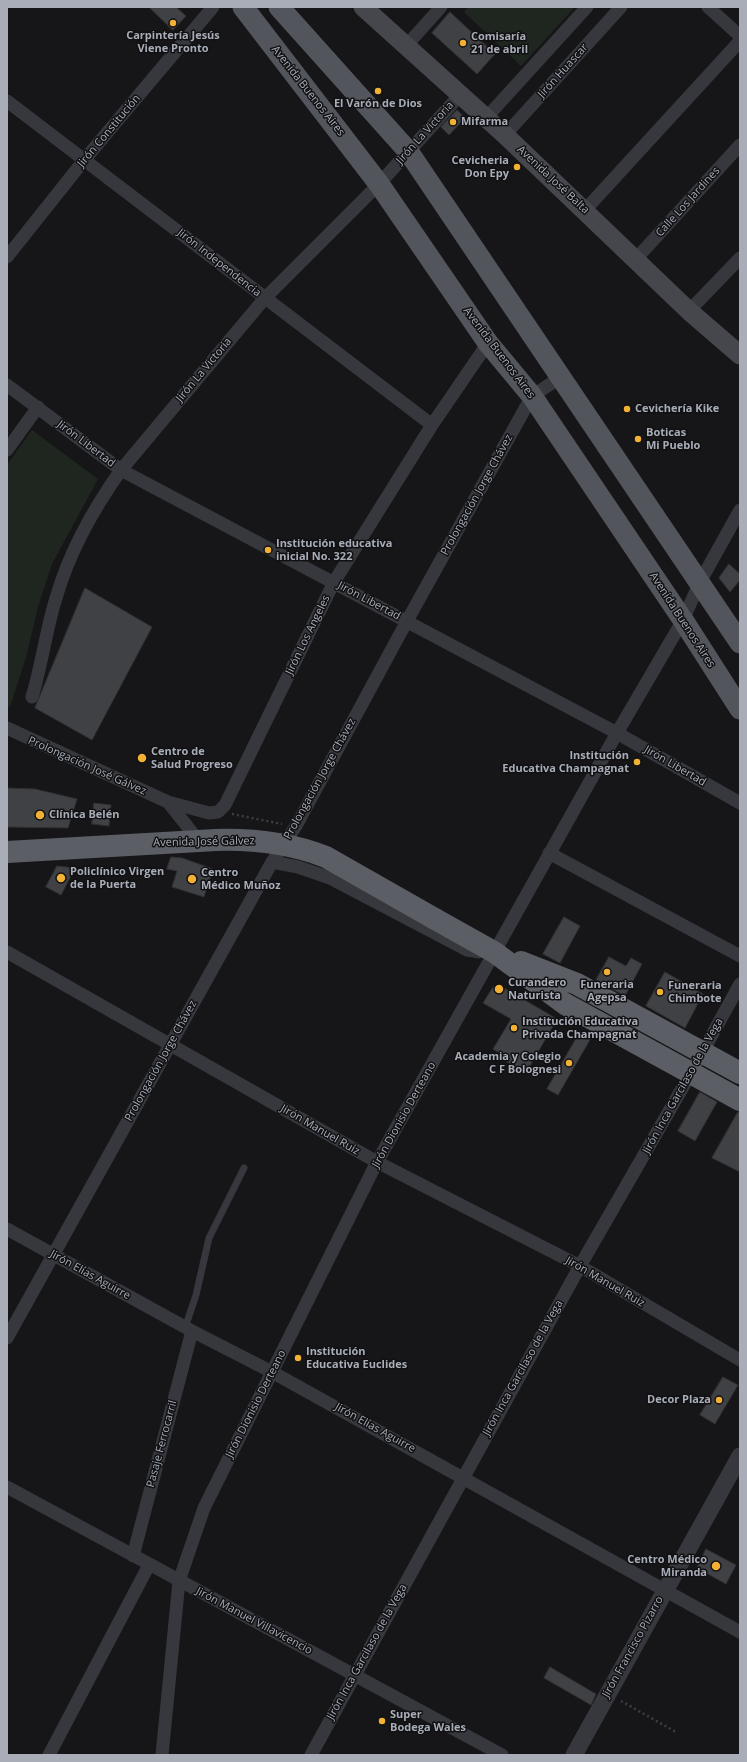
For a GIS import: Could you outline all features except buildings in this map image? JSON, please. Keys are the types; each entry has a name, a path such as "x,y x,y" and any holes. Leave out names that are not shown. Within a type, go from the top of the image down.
{"highway":[{"name":"Avenida José Gálvez","path":"8,853 207,840 257,841 308,850 326,857 492,950 577,984 740,1073"},
{"name":"Avenida José Gálvez","path":"492,950 565,1004 740,1100"}],"main road":[{"name":"Avenida Buenos Aires","path":"243,7 379,184 488,342 532,396 683,620 740,709"},
{"path":"279,7 408,152 740,643"},
{"name":"Avenida José Balta","path":"363,7 506,135 689,311 740,355"}],"street":[{"name":"Jirón Constitución","path":"7,257 85,159 213,7"},
{"path":"406,46 441,7"},
{"path":"486,118 587,7"},
{"name":"Jirón Huascar","path":"506,135 621,7"},
{"path":"708,7 740,36"},
{"path":"585,210 740,41"},
{"name":"Jirón La Victoria","path":"32,696 55,599 65,572 104,494 121,470 265,298 379,184 460,95"},
{"name":"Jirón Independencia","path":"7,101 432,425"},
{"name":"Calle Los Jardines","path":"636,260 740,145"},
{"path":"689,311 740,258"},
{"name":"Jirón Los Angeles","path":"218,812 225,805 334,582 432,425 488,342"},
{"name":"Prolongación Jorge Chávez","path":"7,1338 52,1254 272,862 296,826 407,621 532,396 561,377"},
{"name":"Jirón Libertad","path":"7,385 121,470 617,733 740,803"},
{"path":"7,450 38,407"},
{"name":"Jirón Dionisio Derteano","path":"162,1755 180,1581 204,1508 377,1162 492,950 683,620 700,582 740,510"},
{"name":"Prolongación José Gálvez","path":"7,728 168,802 209,814 218,812"},
{"name":"Prolongación José Gálvez","path":"168,802 207,840"},
{"path":"549,853 740,956"},
{"path":"272,862 298,867 330,878 467,950 479,952 492,950"},
{"name":"Jirón Manuel Ruiz","path":"7,952 377,1162 580,1266 740,1360"},
{"name":"Jirón Inca Garcilaso de la Vega","path":"311,1755 580,1266 703,1053 740,984"},
{"name":"Jirón Elías Aguirre","path":"7,1229 188,1330 272,1372 463,1477 740,1632"},
{"name":"Pasaje Ferrocarril","path":"133,1556 188,1330"},
{"name":"Jirón Francisco Pizarro","path":"574,1755 740,1456"},
{"name":"Jirón Manuel Villavicencio","path":"7,1487 502,1755"},
{"path":"48,1755 149,1565"}],"lane":[{"path":"188,1330 209,1238 244,1168"}],"path":[{"path":"218,812 296,826"},
{"path":"608,1693 676,1732"}],"shaded area":[{"path":"468,7 575,7 521,66 464,12"},
{"path":"32,430 98,479 52,564 38,607 27,654 10,707 7,705 7,465"}],"place":[{"name":"Carpintería Jesús Viene Pronto","path":"173,23"},
{"name":"Comisaría 21 de abril","path":"463,43"},
{"name":"El Varón de Dios","path":"378,91"},
{"name":"Mifarma","path":"453,122"},
{"name":"Cevicheria Don Epy","path":"517,167"},
{"name":"Cevichería Kike","path":"627,409"},
{"name":"Boticas Mi Pueblo","path":"638,439"},
{"name":"Institución educativa inicial No. 322","path":"268,550"},
{"name":"Centro de Salud Progreso","path":"142,758"},
{"name":"Institución Educativa Champagnat","path":"637,762"},
{"name":"Clínica Belén","path":"40,815"},
{"name":"Policlínico Virgen de la Puerta","path":"61,878"},
{"name":"Centro Médico Muñoz","path":"192,879"},
{"name":"Funeraria Agepsa","path":"607,972"},
{"name":"Curandero Naturista","path":"499,989"},
{"name":"Funeraria Chimbote","path":"660,992"},
{"name":"Institución Educativa Privada Champagnat","path":"514,1028"},
{"name":"Academia y Colegio C F Bolognesi","path":"569,1063"},
{"name":"Institución Educativa Euclides","path":"298,1358"},
{"name":"Decor Plaza","path":"719,1400"},
{"name":"Centro Médico Miranda","path":"716,1566"},
{"name":"Super Bodega Wales","path":"382,1721"}]}
